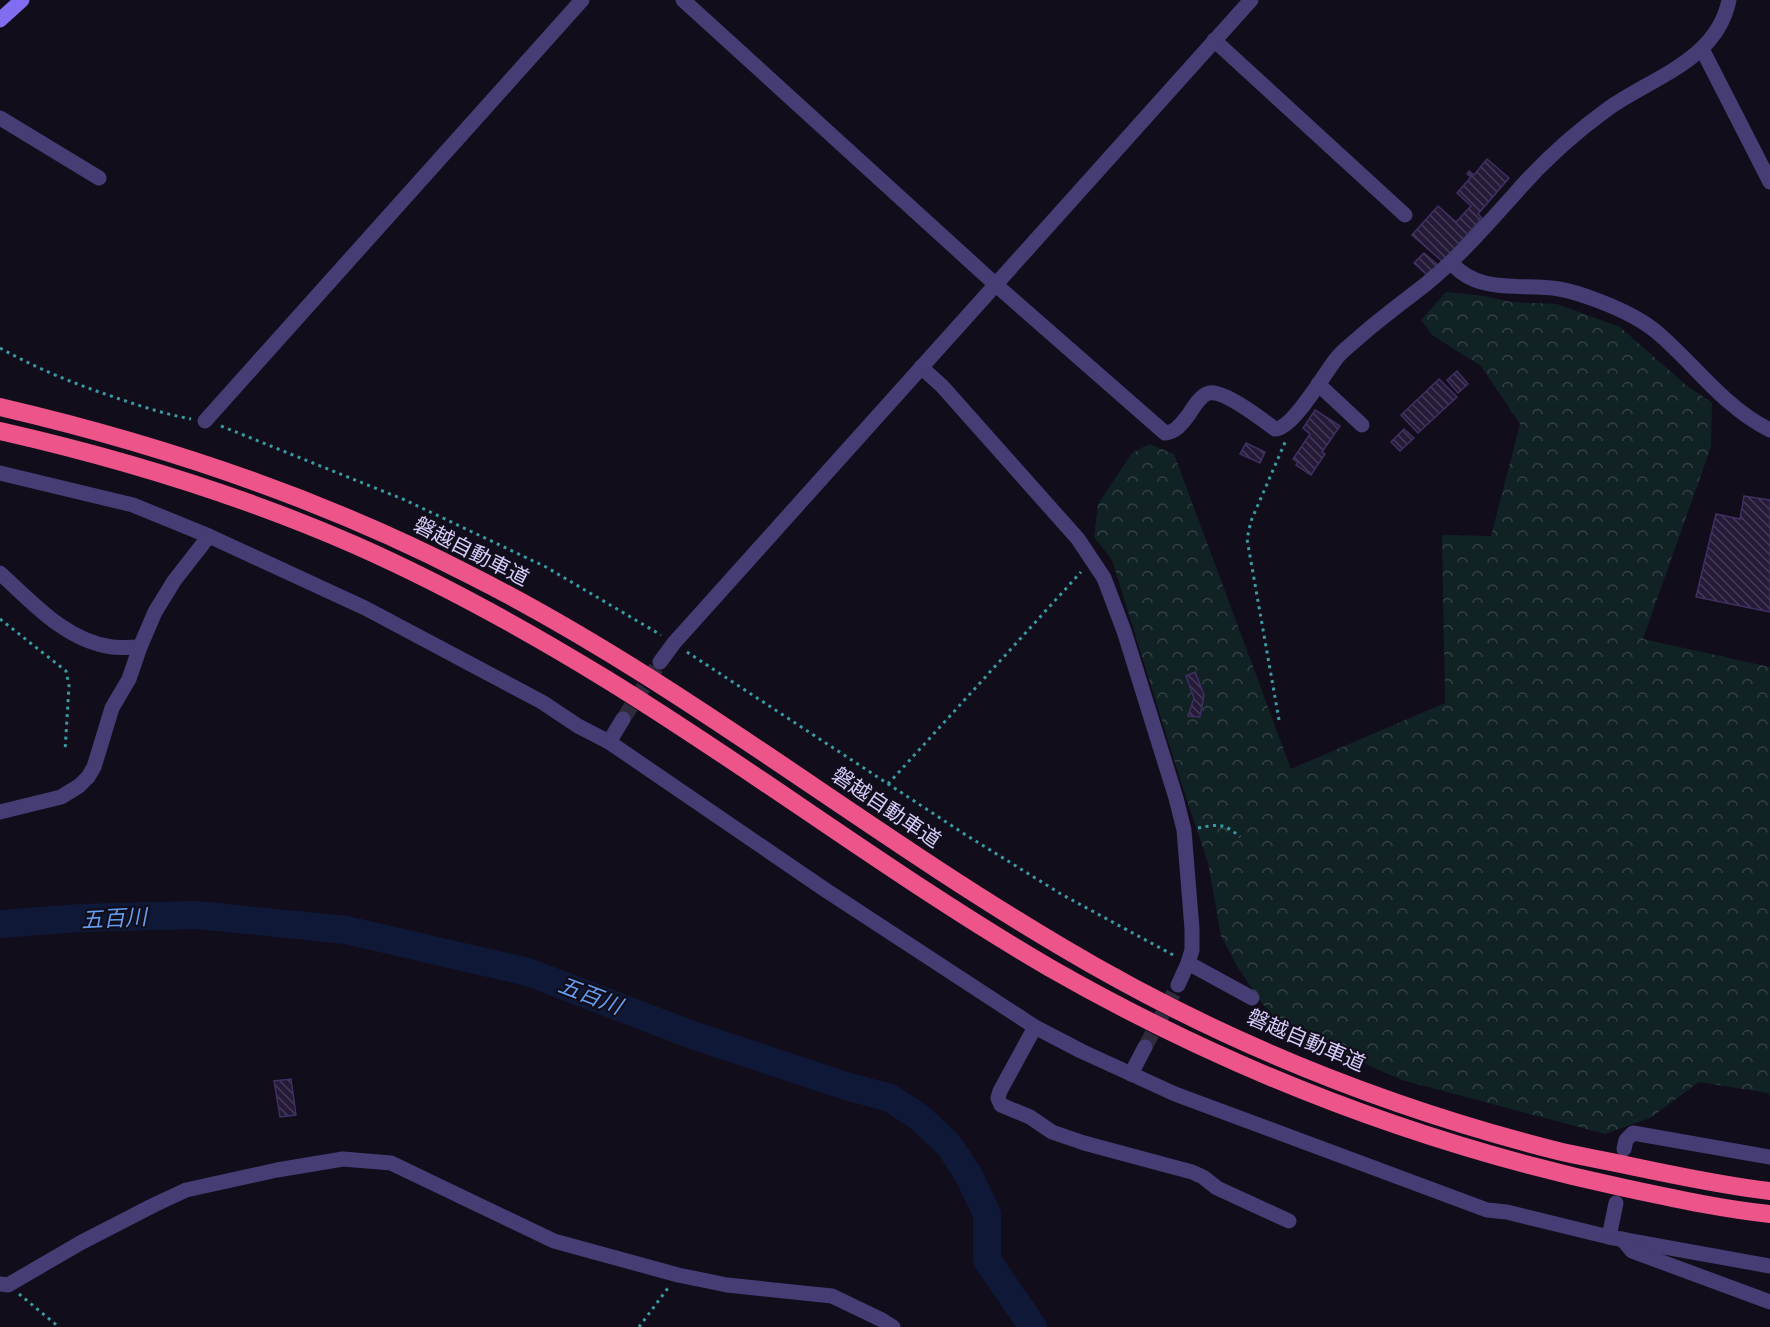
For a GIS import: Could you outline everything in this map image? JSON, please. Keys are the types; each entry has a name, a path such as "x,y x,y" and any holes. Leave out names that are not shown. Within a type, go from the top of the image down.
{"highway":[{"name":"磐越自動車道","path":"0,407 84,427 206,464 283,491 364,524 470,574 539,612 677,696 901,845 1064,948 1158,1000 1271,1054 1354,1087 1558,1151 1770,1191"},
{"path":"0,431 76,448 201,487 355,545 460,596 604,678 974,921 1050,968 1147,1020 1261,1074 1341,1107 1552,1173 1670,1198 1770,1214"}],"street":[{"path":"0,20 22,0"},
{"path":"206,421 582,0"},
{"path":"683,0 995,284 1165,433 1178,429 1202,397 1208,393 1233,401 1275,429 1284,427 1297,414 1337,357 1451,262 1533,172 1571,136 1611,107 1677,69 1702,49 1717,31 1729,0"},
{"path":"660,662 674,643 1251,0"},
{"path":"1214,40 1406,215"},
{"path":"1702,49 1770,182"},
{"path":"0,118 99,178"},
{"path":"1451,262 1462,274 1492,285 1560,289 1622,310 1658,333 1742,413 1770,430"},
{"path":"921,367 942,386 1078,539 1104,578 1124,631 1184,830 1192,950 1178,985"},
{"path":"1318,384 1362,425"},
{"path":"0,472 133,505 209,536 365,608 542,702 578,726 609,742 824,889 1035,1027 1175,1095 1487,1210 1507,1212 1616,1238 1770,1266"},
{"path":"0,812 61,797 79,786 88,777 94,767 112,708 129,679 140,647 163,598 209,536"},
{"path":"0,573 66,631 112,647 140,647"},
{"path":"609,742 623,719"},
{"path":"1188,963 1252,998"},
{"path":"1035,1027 1000,1092 998,1098 1001,1105 1030,1117 1052,1132 1192,1172 1217,1188 1289,1221"},
{"path":"1131,1074 1145,1047"},
{"path":"1624,1149 1626,1140 1633,1133 1770,1157"},
{"path":"4,1284 186,1190 277,1170 343,1159 391,1163 554,1241 678,1275 727,1285 832,1296 892,1327"},
{"path":"1616,1203 1616,1238"},
{"path":"1616,1238 1632,1251 1770,1302"}],"path":[{"path":"0,348 62,379 139,406 174,416 206,421 254,438 405,500 546,567 674,643 888,784 1061,894 1188,963"},
{"path":"1279,720 1247,539 1251,521 1286,440 1284,427"},
{"path":"888,784 1093,560"},
{"path":"0,619 66,671 69,686 64,751"},
{"path":"1184,830 1211,825 1228,826 1240,837"},
{"path":"639,1327 678,1275"},
{"path":"4,1284 59,1327"}],"green space":[{"path":"1446,292 1484,296 1511,302 1557,304 1620,327 1686,385 1712,403 1711,447 1643,639 1770,667 1770,1097 1768,1093 1699,1082 1650,1118 1605,1134 1402,1080 1285,1029 1262,1003 1237,966 1221,936 1208,863 1112,560 1094,537 1098,504 1132,453 1149,444 1174,454 1291,769 1445,703 1442,535 1491,536 1520,424 1481,366 1432,335 1421,320"}],"building":[{"path":"1487,159 1509,178 1478,214 1482,218 1443,262 1412,235 1438,206 1456,222 1471,206 1457,193 1471,177 1467,174 1469,171 1474,175"},
{"path":"1424,253 1438,265 1428,276 1414,263"},
{"path":"1457,371 1468,384 1458,393 1447,380"},
{"path":"1439,379 1457,397 1418,433 1401,415"},
{"path":"1315,410 1340,426 1322,452 1325,454 1311,475 1296,465 1298,462 1293,459 1310,434 1303,428"},
{"path":"1404,429 1414,438 1400,451 1391,442"},
{"path":"1246,443 1265,452 1260,463 1240,454"},
{"path":"1744,496 1770,500 1770,612 1696,597 1716,514 1740,519"},
{"path":"1195,672 1204,695 1200,717 1188,716 1194,698 1186,676"},
{"path":"291,1079 296,1115 280,1117 274,1081"}],"waterway":[{"name":"五百川","path":"0,924 80,918 196,915 346,930 528,972 692,1035 846,1086 890,1098 919,1117 949,1145 969,1176 987,1214 987,1260 1033,1327"}],"tunnel":[{"path":"623,719 660,662"},
{"path":"1145,1047 1178,985"}]}
